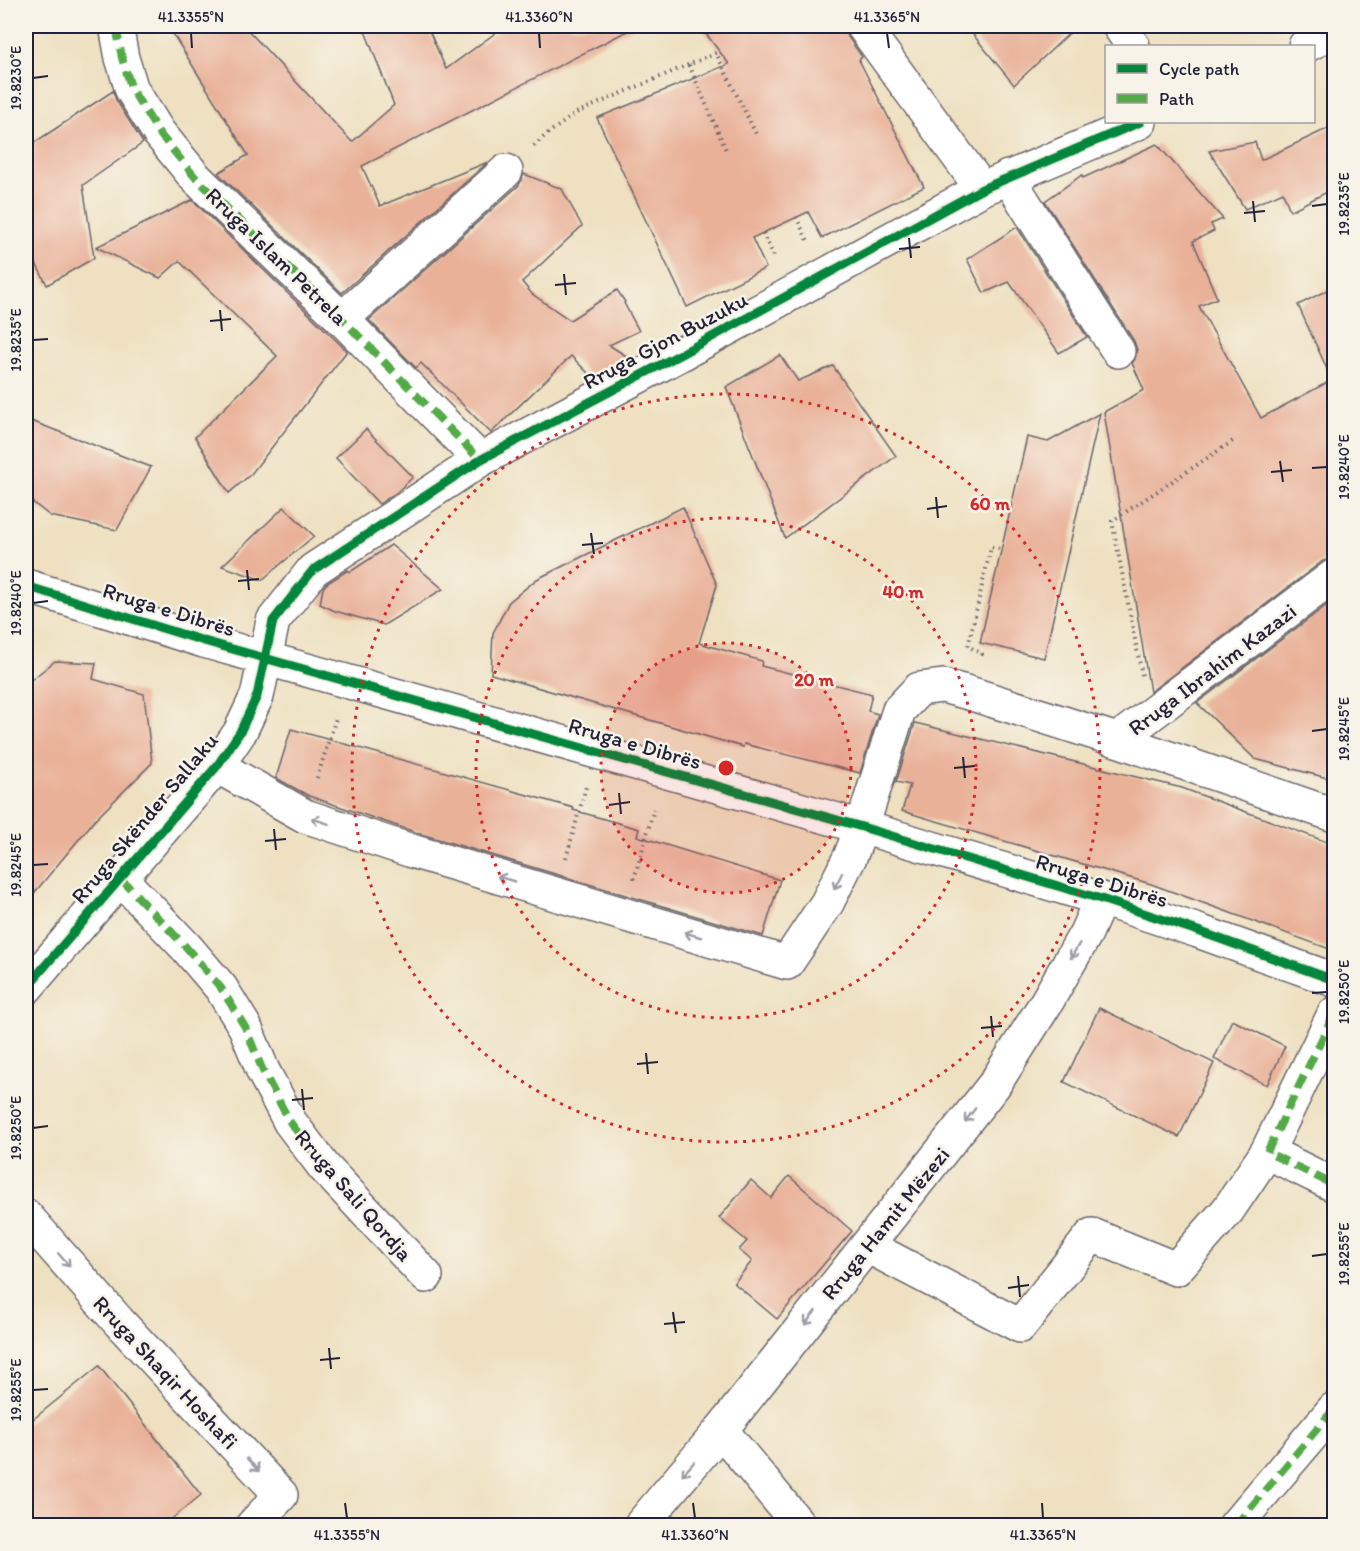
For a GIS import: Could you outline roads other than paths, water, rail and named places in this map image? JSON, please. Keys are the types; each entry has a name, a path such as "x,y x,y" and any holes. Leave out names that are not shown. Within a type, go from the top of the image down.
{"street":[{"name":"Rruga Islam Petrela","path":"116,26 122,58 132,90 159,133 195,177 342,319 480,460"},
{"path":"863,26 995,183 1118,351"},
{"path":"1119,26 1132,45"},
{"path":"1307,45 1335,31"},
{"name":"Rruga Gjon Buzuku","path":"265,658 273,621 313,570 480,460 681,354 995,183 1138,123"},
{"path":"342,319 506,171"},
{"name":"Rruga Ibrahim Kazazi","path":"1118,740 1335,576"},
{"name":"Rruga e Dibrës","path":"26,586 265,658 862,827 1101,899 1335,980"},
{"name":"Rruga Skënder Sallaku","path":"26,988 218,766 240,732 257,696 265,658"},
{"name":"Rruga Ibrahim Kazazi","path":"218,766 305,816 415,852 787,963 827,903 850,857 862,827 899,710 918,689 943,686 969,693 1118,740 1335,814"},
{"name":"Rruga Sali Qordja","path":"120,878 186,947 221,988 245,1027 263,1071 290,1122 324,1167 426,1276"},
{"name":"Rruga Hamit Mëzezi","path":"639,1526 721,1430 994,1085 1086,933 1101,899"},
{"path":"867,1246 1020,1326 1092,1235 1176,1269 1227,1210 1267,1152 1335,1014"},
{"path":"1267,1152 1335,1185"},
{"name":"Rruga Shaqir Hoshafi","path":"26,1216 119,1322 281,1495 252,1526"},
{"path":"1234,1526 1335,1409"},
{"path":"721,1430 800,1526"}]}
